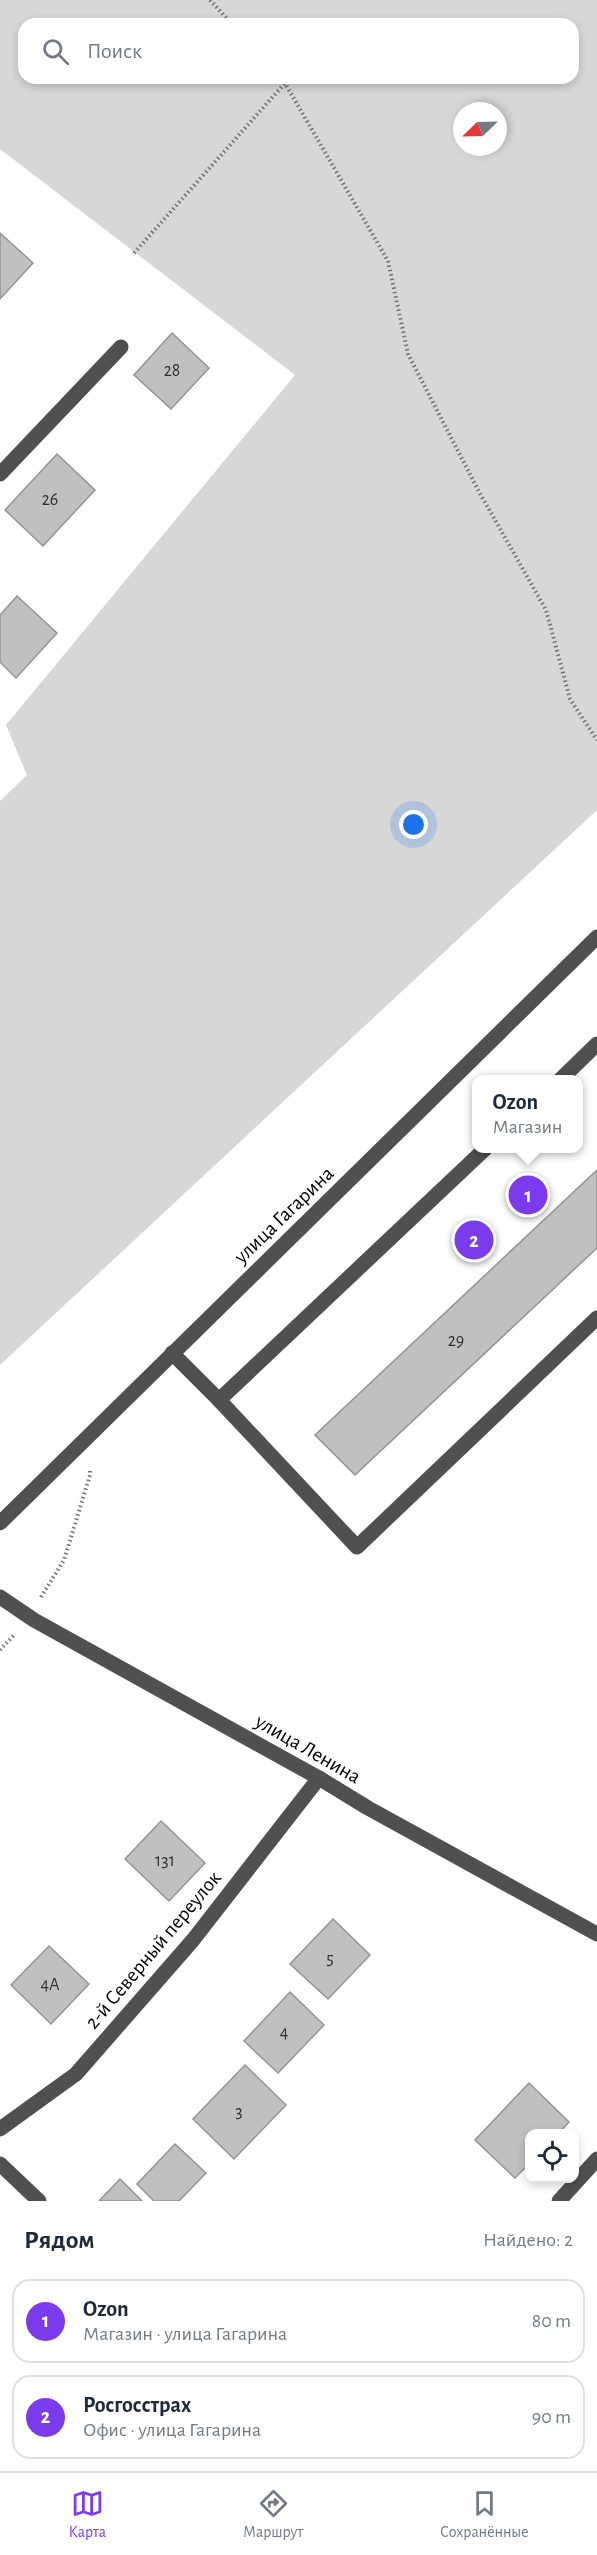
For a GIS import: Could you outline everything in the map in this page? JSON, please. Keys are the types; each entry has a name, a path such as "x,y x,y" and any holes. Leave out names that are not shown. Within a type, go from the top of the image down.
{"street":[{"path":"0,474 121,348"},
{"name":"улица Гагарина","path":"0,1522 597,937"},
{"path":"565,1075 597,1044"},
{"path":"219,1400 482,1153"},
{"path":"172,1353 357,1547 597,1318"},
{"name":"улица Ленина","path":"0,1597 30,1617 319,1778 368,1808 597,1934"},
{"name":"2-й Северный переулок","path":"0,2129 76,2074 194,1940 319,1778"},
{"path":"560,2201 597,2159"},
{"path":"0,2164 39,2201"}],"path":[{"path":"210,0 226,18"},
{"path":"134,253 284,84"},
{"path":"287,84 388,261 408,354 478,490 546,610 570,699 597,740"},
{"path":"0,1650 30,1617 64,1560 90,1476 90,1467"}],"shaded area":[{"path":"0,0 597,0 597,810 0,1365 0,801 27,775 6,725 295,375 0,149"}],"building":[{"path":"0,233 33,263 0,299"},
{"path":"172,333 209,368 171,409 134,375"},
{"path":"57,454 95,490 43,546 5,510"},
{"path":"17,596 57,633 16,678 0,662 0,615"},
{"path":"597,1170 597,1248 355,1475 315,1435"},
{"path":"161,1821 205,1863 169,1901 125,1859"},
{"path":"333,1919 370,1955 328,1999 290,1964"},
{"path":"49,1946 89,1984 51,2024 11,1985"},
{"path":"290,1992 324,2025 278,2073 244,2041"},
{"path":"245,2065 286,2105 234,2159 193,2119"},
{"path":"529,2083 569,2122 563,2129 525,2129 525,2168 515,2178 475,2140"},
{"path":"175,2144 206,2173 179,2201 154,2201 137,2184"},
{"path":"120,2179 142,2201 99,2201"}],"place":[{"name":"Ozon","path":"528,1195"},
{"name":"Росгосстрах","path":"474,1240"}]}
